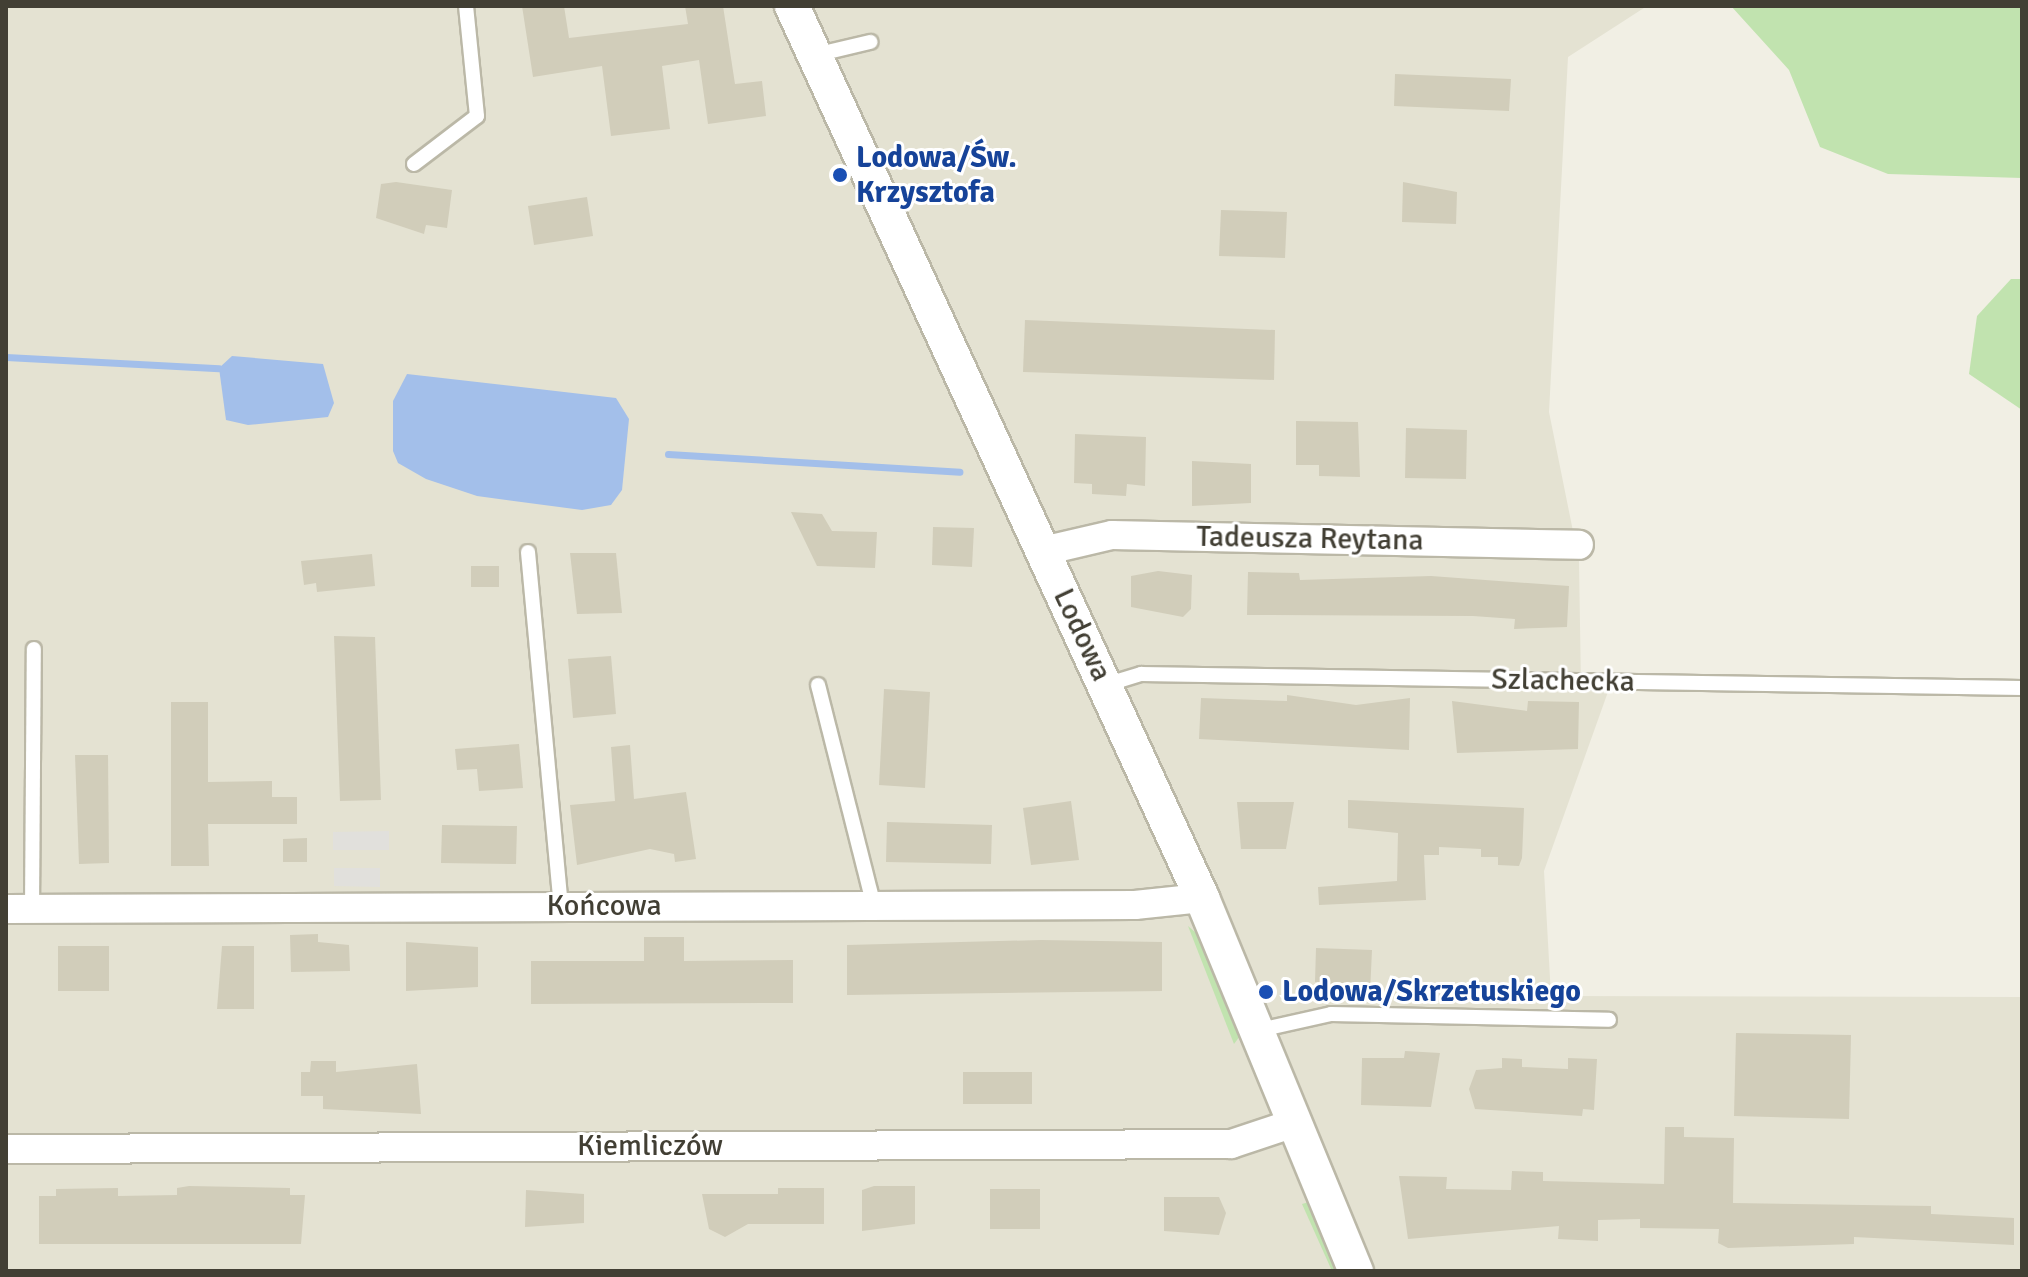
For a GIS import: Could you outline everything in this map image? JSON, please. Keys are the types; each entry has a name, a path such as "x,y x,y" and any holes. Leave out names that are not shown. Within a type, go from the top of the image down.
{"street":[{"name":"Lodowa","path":"792,6 1202,898 1291,1124 1356,1271"},
{"name":"Tadeusza Reytana","path":"1043,551 1112,535 1579,545"},
{"name":"Końcowa","path":"19,909 1135,905 1202,898"},
{"name":"Kiemliczów","path":"6,1149 1231,1144 1291,1124"}],"lane":[{"path":"414,164 477,116 466,6"},
{"path":"815,55 870,42"},
{"path":"528,552 561,907"},
{"path":"19,909 34,649"},
{"name":"Szlachecka","path":"1105,685 1141,674 2022,688"},
{"path":"818,685 874,906"},
{"path":"1254,1031 1331,1014 1609,1020"}],"shaded area":[{"path":"6,6 1647,6 1568,57 1549,412 1579,561 1581,688 1609,689 1544,871 1551,996 2022,997 2022,1271 6,1271"},
{"path":"389,831 389,850 333,850 333,832"},
{"path":"334,868 380,868 380,887 334,886"}],"green space":[{"path":"1731,6 2022,6 2022,178 1888,174 1820,147 1789,70"},
{"path":"2011,279 2022,279 2022,410 1969,374 1977,316"},
{"path":"1188,926 1202,938 1240,1036 1234,1044"},
{"path":"1309,1202 1340,1271 1332,1271 1302,1204"}],"water":[{"path":"232,356 323,364 334,403 328,417 248,425 226,420 219,368"},
{"path":"407,374 616,398 629,419 622,490 611,505 582,510 477,496 426,479 398,463 393,451 393,401"}],"building":[{"path":"522,6 564,6 569,38 688,24 685,6 723,6 735,84 762,81 766,116 708,124 699,60 662,66 670,129 611,136 602,66 533,77"},
{"path":"1395,74 1511,79 1509,111 1394,106"},
{"path":"396,182 452,190 447,228 426,225 424,234 376,218 381,184"},
{"path":"1403,182 1457,192 1456,224 1402,222"},
{"path":"587,197 593,236 534,245 528,206"},
{"path":"1221,210 1287,212 1285,258 1219,256"},
{"path":"1025,320 1275,330 1274,380 1023,372"},
{"path":"1296,421 1358,422 1360,477 1319,476 1319,465 1296,465"},
{"path":"1406,428 1467,430 1466,479 1405,478"},
{"path":"1075,434 1146,437 1145,486 1127,484 1126,496 1092,494 1092,484 1074,483"},
{"path":"1192,461 1251,464 1251,503 1192,506"},
{"path":"791,512 822,514 832,531 877,532 875,568 817,566"},
{"path":"933,527 974,528 972,567 932,565"},
{"path":"570,553 616,553 622,613 577,614"},
{"path":"372,554 375,586 317,592 316,583 304,585 301,561"},
{"path":"471,566 499,566 499,587 471,587"},
{"path":"1158,571 1192,575 1191,609 1183,617 1131,607 1131,576"},
{"path":"1248,572 1299,573 1300,580 1431,576 1569,586 1567,627 1514,629 1515,619 1473,616 1247,615"},
{"path":"334,636 375,637 381,800 340,801"},
{"path":"611,656 616,714 573,718 568,659"},
{"path":"884,689 930,692 925,788 879,785"},
{"path":"1287,695 1356,705 1410,698 1409,750 1199,739 1201,698 1287,701"},
{"path":"1452,701 1527,711 1528,701 1579,702 1578,749 1457,753"},
{"path":"171,702 208,702 208,782 272,781 272,797 297,797 297,824 208,824 209,866 171,866"},
{"path":"519,744 523,788 479,791 477,769 457,770 455,749"},
{"path":"630,745 634,799 686,792 696,859 675,862 674,854 650,849 577,865 570,805 615,801 611,747"},
{"path":"75,755 108,755 109,863 79,864"},
{"path":"1348,800 1524,808 1522,858 1519,866 1498,865 1498,857 1481,857 1481,849 1439,847 1439,855 1424,855 1426,900 1319,905 1318,887 1397,881 1398,833 1348,828"},
{"path":"1071,801 1079,860 1031,865 1023,808"},
{"path":"1237,802 1294,802 1286,849 1241,849"},
{"path":"887,822 992,825 991,864 886,862"},
{"path":"442,825 517,826 516,864 441,863"},
{"path":"307,838 307,862 283,862 283,839"},
{"path":"318,934 318,942 349,945 350,971 291,972 290,935"},
{"path":"644,937 684,937 684,961 793,960 793,1003 531,1004 531,961 644,961"},
{"path":"1041,940 1162,942 1162,991 847,995 847,945"},
{"path":"406,942 478,947 478,987 406,991"},
{"path":"58,946 109,946 109,991 58,991"},
{"path":"222,946 254,946 254,1009 217,1009"},
{"path":"1316,948 1372,950 1370,993 1325,992 1326,982 1315,982"},
{"path":"1736,1033 1851,1035 1849,1119 1734,1116"},
{"path":"1405,1051 1440,1053 1431,1107 1361,1105 1362,1058 1404,1058"},
{"path":"1502,1058 1522,1059 1522,1067 1568,1069 1568,1058 1597,1059 1594,1110 1583,1109 1582,1116 1475,1109 1469,1089 1476,1070 1502,1068"},
{"path":"311,1061 336,1061 336,1072 417,1064 421,1114 323,1109 323,1096 301,1096 301,1072 310,1072"},
{"path":"963,1072 1032,1072 1032,1104 963,1104"},
{"path":"1665,1127 1684,1127 1684,1137 1734,1138 1733,1203 1931,1206 1931,1214 2014,1218 2014,1245 1854,1237 1854,1244 1728,1248 1718,1243 1719,1229 1640,1228 1640,1219 1598,1220 1598,1241 1558,1239 1559,1226 1408,1239 1399,1176 1447,1177 1446,1189 1511,1190 1512,1171 1543,1172 1543,1181 1664,1184"},
{"path":"874,1186 915,1186 915,1224 862,1231 862,1190"},
{"path":"118,1188 118,1196 177,1195 177,1188 290,1188 290,1195 305,1195 301,1244 39,1244 39,1196 56,1196 56,1189"},
{"path":"778,1188 824,1188 824,1224 748,1224 725,1237 709,1229 702,1194 778,1194"},
{"path":"990,1189 1040,1189 1040,1229 990,1229"},
{"path":"526,1190 584,1194 584,1223 525,1227"},
{"path":"1164,1197 1219,1197 1226,1213 1219,1235 1164,1231"}],"waterway":[{"path":"6,357 219,368"},
{"path":"668,454 959,472"}],"place":[{"name":"Lodowa/Św. Krzysztofa","path":"840,175"},
{"name":"Lodowa/Skrzetuskiego","path":"1266,992"}]}
